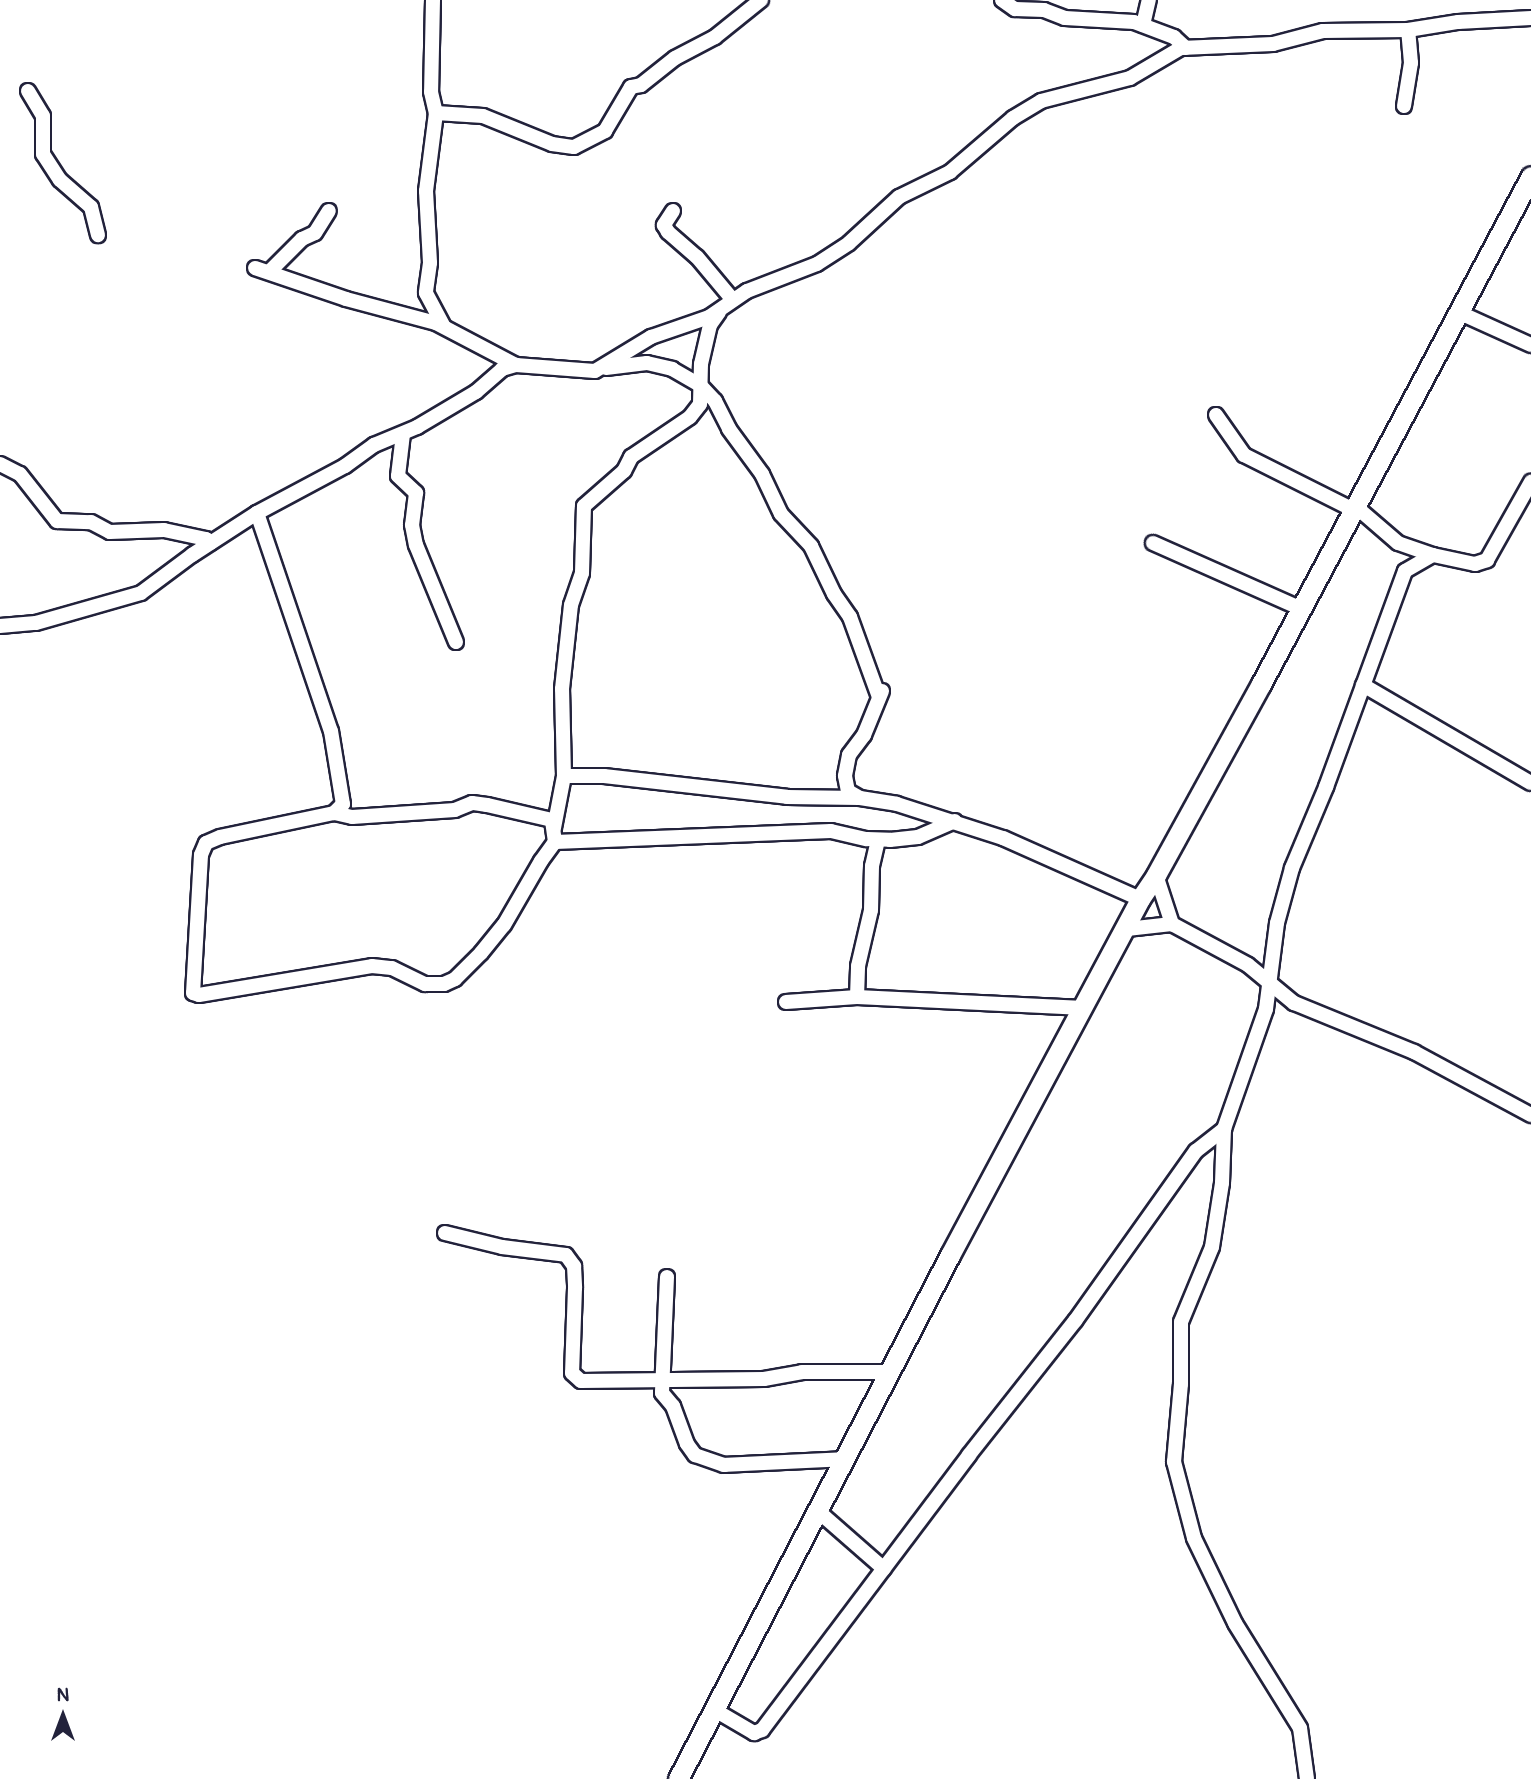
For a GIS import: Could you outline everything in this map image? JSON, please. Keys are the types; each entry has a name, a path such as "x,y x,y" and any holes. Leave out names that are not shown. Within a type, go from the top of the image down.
{"street":[{"path":"433,0 431,92 436,113 426,191 430,262 426,293 444,327"},
{"path":"436,113 484,116 552,145 574,147 605,131 631,88 641,85 675,58 715,37 761,0"},
{"path":"1002,0 1015,9 1044,10 1065,18 1143,24 1174,37 1186,48"},
{"path":"1143,24 1149,0"},
{"path":"605,368 651,337 720,310 763,283 817,264 839,251 899,197 950,172 1025,109 1056,96 1130,78 1171,52 1186,48 1273,44 1323,31 1408,30 1458,22 1531,18"},
{"path":"1404,106 1411,63 1408,30"},
{"path":"28,91 43,116 43,154 60,180 91,207 98,235"},
{"path":"677,1779 890,1372 1127,929 1140,899 1156,875 1531,176"},
{"path":"328,211 315,233 302,239 262,270 346,299 405,313 444,327 516,365 581,372 647,363 672,369 700,385 762,474 781,514 811,547 834,594 850,617 881,694 864,735 849,755 849,791 860,798"},
{"path":"673,211 664,225 668,232 698,257 733,300"},
{"path":"555,836 552,820 472,803 455,810 420,813 352,817 334,813 219,837 206,843 201,855 193,993 200,995 372,966 392,968 425,984 444,984 455,979 504,925 555,836 564,776 562,689 571,605 582,573 584,506 624,471 631,457 641,448 653,444 690,417 699,404 710,324 720,310"},
{"path":"1458,312 1531,345"},
{"path":"0,626 36,623 141,593 257,513 345,467 374,445 403,434 476,392 502,369 516,365"},
{"path":"1216,415 1244,455 1353,507 1398,543 1433,555 1475,564 1488,561 1531,482"},
{"path":"403,434 398,476 416,493 412,525 416,545 456,642"},
{"path":"0,464 20,474 57,522 92,522 110,532 163,530 206,539 211,543"},
{"path":"257,513 331,731 343,804 334,813"},
{"path":"1153,543 1300,608"},
{"path":"1307,1779 1300,1728 1235,1623 1194,1538 1174,1462 1181,1384 1181,1322 1212,1247 1222,1183 1224,1129 1249,1061 1272,984 1277,923 1292,868 1405,571 1398,543"},
{"path":"1405,571 1433,555"},
{"path":"1363,685 1531,783"},
{"path":"564,776 604,776 787,797 860,798 897,804 1003,838 1140,899"},
{"path":"555,836 831,831 878,841 918,837 956,821"},
{"path":"857,997 858,966 871,910 872,866 878,841"},
{"path":"1156,875 1172,924"},
{"path":"1127,929 1172,924 1248,965 1294,1003 1414,1052 1531,1115"},
{"path":"786,1002 857,997 1084,1008"},
{"path":"713,1709 758,1733 968,1455 1075,1321 1196,1151 1224,1129"},
{"path":"446,1233 502,1247 566,1255 574,1266 572,1373 581,1381 764,1379 802,1372 890,1372"},
{"path":"667,1277 662,1393 673,1406 687,1444 695,1455 707,1461 748,1464 846,1459"},
{"path":"818,1512 884,1569"}]}
